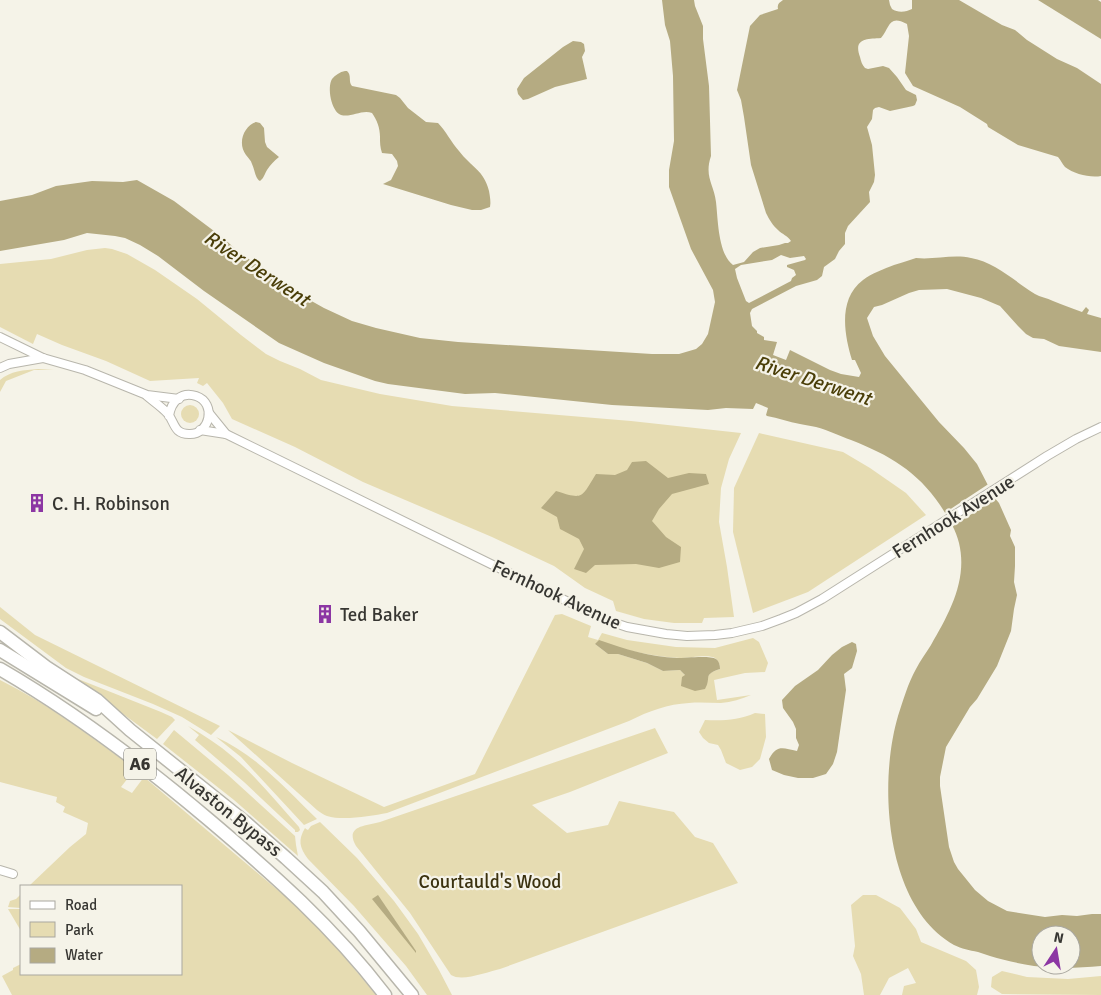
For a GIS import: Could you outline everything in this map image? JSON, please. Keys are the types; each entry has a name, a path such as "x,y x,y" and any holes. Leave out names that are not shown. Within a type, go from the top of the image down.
{"highway":[{"name":"Alvaston Bypass","path":"0,632 97,700 130,730 245,822 286,858 323,892 359,931 412,995"},
{"path":"0,650 130,730"},
{"name":"Alvaston Bypass","path":"0,669 30,686 112,742 230,837 306,906 342,944 385,995"}],"street":[{"name":"Fernhook Avenue","path":"0,337 43,358 85,370 147,395 179,399 190,395 200,398 208,406 209,413 226,434"},
{"name":"Fernhook Avenue","path":"0,368 10,364 43,358"},
{"name":"Fernhook Avenue","path":"147,395 169,416 174,426 181,432 190,434 200,430 226,434 609,621 627,627 687,636 723,634 762,626 796,613 1076,439 1101,427"},
{"path":"169,416 173,404 179,399"},
{"path":"200,430 208,420 209,413"},
{"path":"0,870 13,874"}],"green space":[{"path":"105,248 127,254 155,270 197,299 266,354 321,380 380,394 452,406 631,421 741,433 729,459 721,488 719,522 734,617 704,618 702,623 674,623 644,619 616,611 613,601 585,588 554,566 492,537 363,482 295,447 232,419 223,403 207,383 203,386 197,383 199,378 150,381 106,361 37,334 33,344 0,327 0,264 51,259 87,250"},
{"path":"38,369 54,370 34,370 6,381 0,392 0,380 4,377 18,372"},
{"path":"190,405 196,408 199,414 196,420 190,423 184,420 181,414 184,408"},
{"path":"759,433 843,452 906,493 926,515 808,592 753,613 733,532 734,488"},
{"path":"0,607 35,635 220,726 211,735 182,717 66,668 0,619"},
{"path":"562,614 591,626 588,637 598,640 602,633 627,640 676,647 715,648 753,638 759,642 768,663 765,672 745,673 714,680 717,700 751,695 725,703 681,704 659,709 387,813 365,817 341,818 327,816 317,810 228,730 384,807 475,774 555,615","holes":["595,644 669,657 712,657 718,662 720,669 710,674 707,685 685,675 680,670 663,671 647,663 618,654 608,654"]},
{"path":"73,677 161,712 175,720 157,739"},
{"path":"0,680 53,710 135,769 121,787 132,793 144,777 306,914 376,995 12,995 2,976 20,964 20,975 182,975 182,885 30,885 86,834 88,823 63,812 65,807 56,802 57,797 0,782"},
{"path":"755,713 765,714 766,737 760,759 752,767 740,770 726,763 718,745 709,743 699,732 705,720 731,719"},
{"path":"188,726 217,744 242,765 300,830 295,832 244,782 195,740 199,735"},
{"name":"Courtauld's Wood","path":"655,728 668,753 532,805 567,833 608,825 619,801 674,812 695,837 713,843 738,883 500,969 468,977 456,977 451,975 410,913 356,846 353,839 355,830 364,826"},
{"path":"174,730 228,775 295,836 298,856 234,800 163,744"},
{"path":"216,737 231,744 257,763 317,819 304,825 241,757"},
{"path":"320,822 357,858 394,901 418,934 452,995 427,995 406,966 354,906 308,859 300,844 301,836 305,828 308,830 311,826"},
{"path":"20,895 20,908 8,907 10,901"},
{"path":"863,895 876,895 900,908 916,929 921,942 966,961 976,970 979,987 977,995 902,995 904,986 916,983 908,968 889,978 880,995 864,995 861,974 853,956 855,946 851,905"},
{"path":"8,909 20,909 20,929"},
{"path":"1002,971 1027,977 1068,979 1101,976 1101,995 1002,994 991,987 992,977"}],"water":[{"name":"River Derwent","path":"662,0 694,0 703,26 709,86 711,156 709,175 715,196 718,227 724,253 733,265 744,262 753,252 760,248 791,241 774,226 766,213 751,165 741,100 737,90 750,26 760,15 778,9 779,4 783,0 889,0 892,9 902,12 912,9 912,0 959,0 1002,25 1015,30 1057,59 1077,68 1101,84 1101,176 1087,176 1064,166 1058,157 1018,145 960,107 913,86 905,73 909,36 907,24 901,21 893,21 881,38 860,43 858,51 861,61 864,67 868,69 883,66 889,68 906,90 916,95 917,100 913,106 890,111 879,107 873,110 872,119 867,127 872,145 875,175 869,192 870,202 848,226 845,233 845,244 835,259 824,267 822,276 817,280 796,286 752,309 750,313 752,326 757,333 764,337 764,340 777,342 773,355 786,360 790,350 830,370 859,377 861,373 855,360 852,360 845,328 846,307 850,297 855,288 870,275 916,258 957,257 980,260 988,263 1037,295 1082,312 1086,307 1089,310 1087,314 1101,318 1101,352 1059,346 1044,339 1033,338 1026,334 1000,306 981,298 947,289 919,290 909,293 874,307 867,318 873,336 885,356 939,422 977,464 999,503 1011,530 1010,536 1015,547 1014,582 1017,595 1011,631 997,666 946,747 940,777 949,847 954,862 975,890 988,901 1007,911 1045,917 1101,914 1101,966 1081,967 1081,925 1031,925 1031,965 954,945 931,927 913,902 901,873 893,841 889,808 889,775 892,744 898,716 911,680 944,621 955,596 961,570 961,557 956,533 943,510 922,483 901,465 878,452 829,431 767,416 768,408 756,403 753,409 726,408 708,410 612,405 495,393 465,394 375,381 324,363 279,343 204,291 158,256 125,238 87,233 64,240 0,251 0,201 32,195 56,186 92,181 123,182 137,180 174,201 240,253 299,294 352,321 420,338 458,342 652,354 679,354 696,349 702,344 708,334 715,302 713,290 691,249 669,187 669,170 674,141 673,76 670,41 665,25","holes":["781,255 790,258 804,256 806,259 787,265 787,267 794,270 796,275 791,281 749,303 746,301 735,269 741,265 772,260"]},
{"path":"1038,0 1098,0 1101,2 1101,39"},
{"path":"573,41 584,44 585,51 582,57 587,79 555,87 523,100 518,94 517,89 524,78"},
{"path":"345,71 350,76 352,86 396,95 408,108 426,122 438,123 456,148 484,178 489,191 490,207 472,210 383,184 391,180 398,166 392,154 382,153 379,127 374,116 368,112 341,115 332,104 330,87 332,79"},
{"path":"256,122 260,123 264,128 267,147 279,157 269,166 260,181 242,145 245,131"},
{"path":"646,461 668,478 689,473 706,474 709,484 672,494 659,509 652,521 666,537 681,547 680,562 659,568 636,564 595,565 586,573 574,569 584,549 579,539 560,529 557,517 541,508 556,491 572,496 581,495 596,474 615,475 627,470 632,462"},
{"path":"599,640 657,656 713,658 718,661 720,669 709,675 705,689 695,691 681,686 682,677 685,675 680,670 663,671 647,663 618,654 608,654 595,644"},
{"path":"852,642 856,644 857,651 852,668 844,674 846,690 837,752 833,764 826,774 813,778 798,778 772,770 769,759 775,751 781,748 797,751 799,745 796,738 796,729 783,708 782,700 795,686 818,670 832,655"},
{"path":"378,895 416,951 416,953 372,899"}],"pier":[{"path":"990,483 998,497 950,528 943,514"}],"place":[{"name":"C. H. Robinson","path":"37,503"},
{"name":"Ted Baker","path":"325,614"}]}
